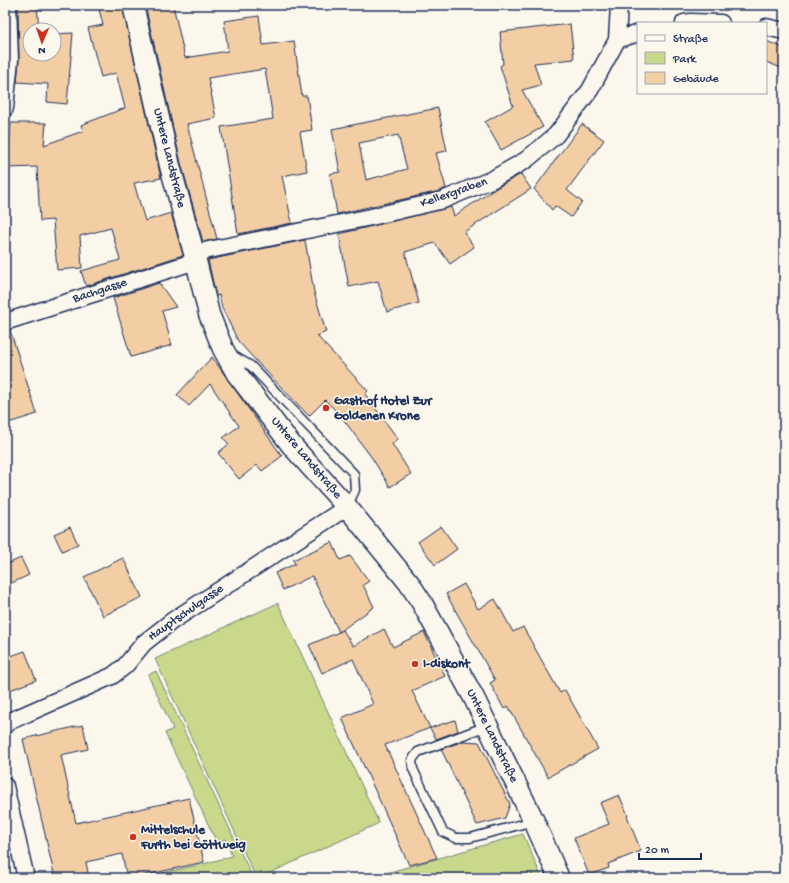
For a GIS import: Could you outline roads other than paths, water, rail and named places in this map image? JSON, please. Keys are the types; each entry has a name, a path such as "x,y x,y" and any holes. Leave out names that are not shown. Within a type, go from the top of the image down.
{"street":[{"path":"5,108 10,60 8,5"},
{"name":"Untere Landstraße","path":"133,5 170,166 209,314 223,349 237,374 293,447 347,507 409,583 453,658 534,821 559,878"},
{"name":"Kellergraben","path":"195,257 443,200 493,179 526,160 556,135 590,90 617,40 619,5"},
{"path":"767,28 784,31"},
{"path":"617,40 637,33"},
{"name":"Bachgasse","path":"5,322 195,257"},
{"name":"Hauptschulgasse","path":"5,726 10,721 112,676 125,666 144,643 172,621 347,507"},
{"path":"5,786 26,878"}],"lane":[{"path":"223,349 252,366 354,474 355,490 347,507"},
{"path":"487,726 418,752 412,760 413,769 443,832 456,838 470,838 534,821"}],"place":[{"name":"Gasthof Hotel Zur Goldenen Krone","path":"326,408"},
{"name":"I-diskont","path":"415,664"},
{"name":"Mittelschule Furth bei Göttweig","path":"133,837"}]}
